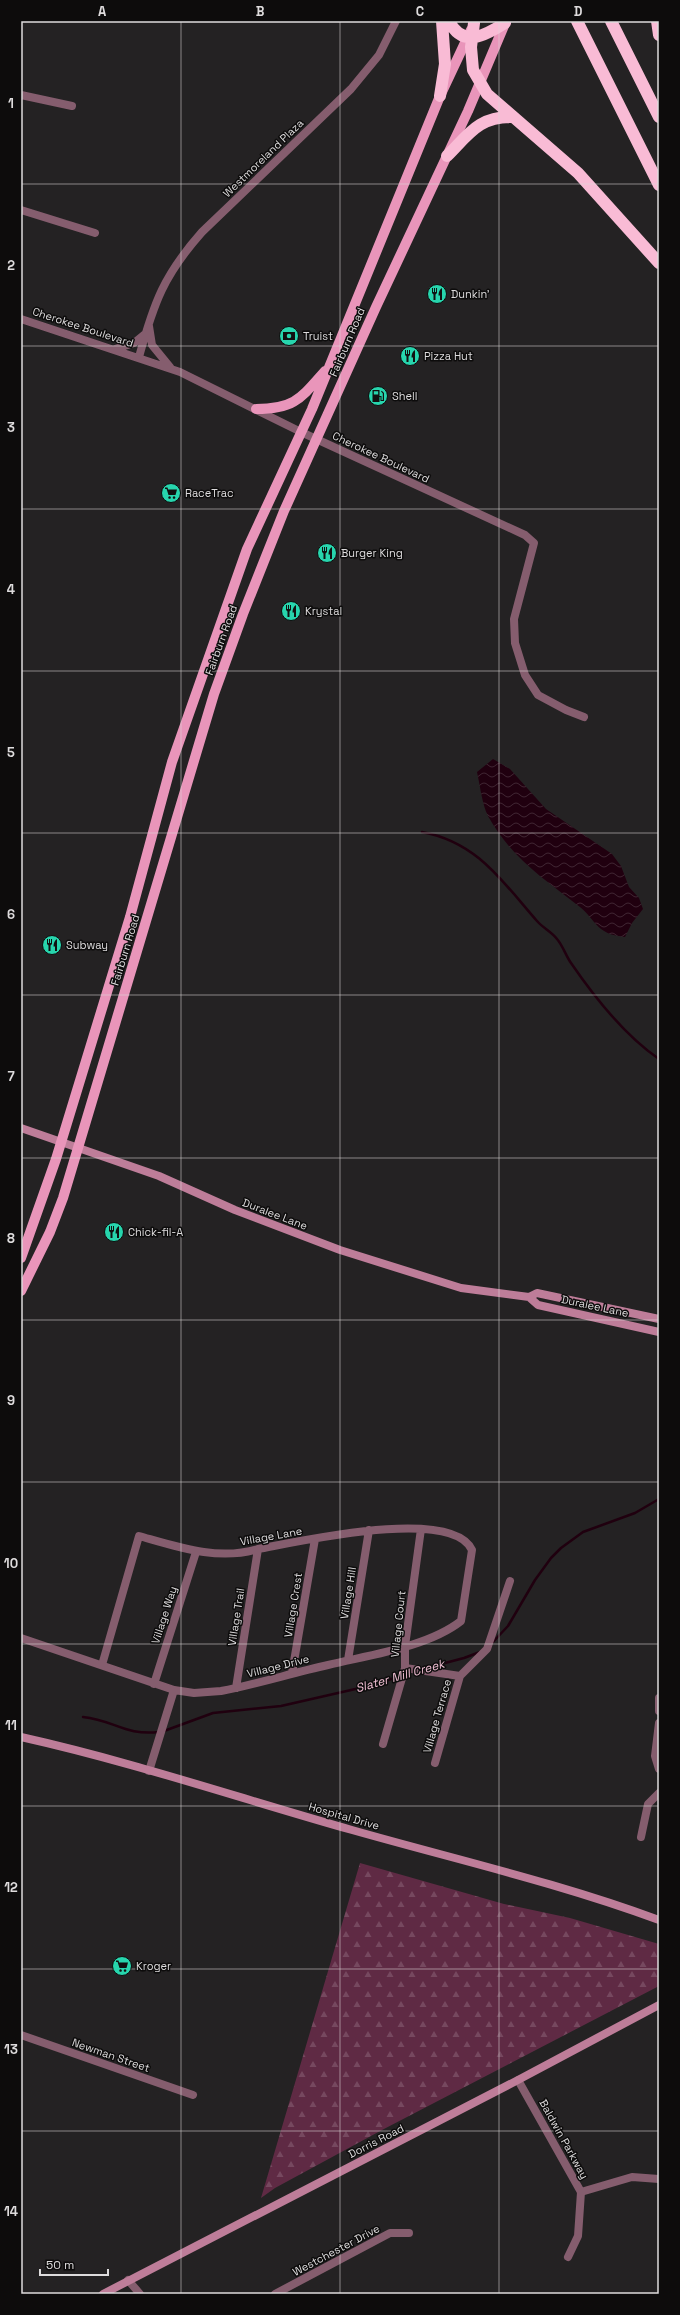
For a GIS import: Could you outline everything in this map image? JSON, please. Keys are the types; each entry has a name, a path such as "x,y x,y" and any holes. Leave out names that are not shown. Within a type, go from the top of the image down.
{"highway":[{"path":"440,96 445,64 442,21"},
{"path":"449,21 457,32 470,37 484,35 506,22"},
{"path":"577,21 659,185"},
{"path":"611,21 659,118"},
{"path":"657,21 659,35"},
{"path":"475,22 470,37 473,70 480,84 494,101 578,173 659,263"},
{"path":"447,156 481,123 494,118 514,117"}],"main road":[{"name":"Fairburn Road","path":"21,1291 50,1232 78,1147 214,694 262,562 376,307 480,84 506,22"},
{"name":"Fairburn Road","path":"21,1258 61,1141 130,916 178,744 247,549 330,365 440,96 470,37"},
{"path":"256,409 279,409 291,405 330,365"}],"street":[{"name":"Westmoreland Plaza","path":"139,357 150,314 163,285 179,257 202,232 351,89 379,55 396,21"},
{"path":"21,95 72,106"},
{"path":"21,210 95,233"},
{"name":"Westmoreland Plaza","path":"150,314 149,331 152,345 170,368"},
{"name":"Cherokee Boulevard","path":"21,319 170,368 301,432 525,536 534,543 514,619 515,643 526,676 538,695 566,710 584,717"},
{"path":"115,349 134,343 145,333"},
{"name":"Duralee Lane","path":"21,1128 159,1176 242,1213 340,1250 461,1288 529,1297 538,1305 659,1332"},
{"name":"Duralee Lane","path":"529,1297 537,1293 659,1319"},
{"name":"Village Lane","path":"102,1665 139,1536 196,1552 243,1553 258,1549 369,1530 421,1529 460,1536 468,1542"},
{"name":"Village Court","path":"383,1744 404,1668 405,1646 421,1529"},
{"name":"Village Hill","path":"348,1660 369,1530"},
{"name":"Village Crest","path":"292,1674 315,1539"},
{"name":"Village Drive","path":"21,1638 174,1690 194,1693 236,1688 405,1646 439,1635 461,1621 472,1550 468,1542"},
{"name":"Village Trail","path":"236,1688 258,1549"},
{"name":"Village Way","path":"154,1684 196,1552"},
{"name":"Village Terrace","path":"435,1763 460,1676 487,1649 510,1580"},
{"name":"Village Terrace","path":"404,1668 460,1676"},
{"path":"149,1771 174,1690"},
{"path":"659,1698 659,1711"},
{"path":"659,1723 654,1756 659,1769"},
{"name":"Hospital Drive","path":"21,1737 149,1771 613,1903 659,1920"},
{"path":"641,1837 648,1804 659,1792"},
{"name":"Dorris Road","path":"103,2294 518,2080 659,2004"},
{"name":"Newman Street","path":"21,2035 193,2095"},
{"name":"Baldwin Parkway","path":"518,2080 581,2192 578,2236 568,2257"},
{"path":"581,2192 632,2177 659,2179"},
{"name":"Westchester Drive","path":"275,2294 390,2233 409,2233"},
{"path":"128,2280 140,2294"}],"green space":[{"path":"360,1863 504,1904 570,1918 659,1944 659,1986 382,2130 275,2188 261,2198"}],"water":[{"path":"493,759 510,769 546,809 612,854 621,866 629,887 639,898 643,909 632,923 625,937 607,933 601,929 583,910 538,875 506,843 488,816 477,772"}],"waterway":[{"path":"422,832 441,837 458,844 487,865 539,923 555,937 580,976 611,1015 634,1039 659,1059"},
{"name":"Slater Mill Creek","path":"492,1643 508,1626 535,1580 551,1558 561,1548 583,1532 635,1513 659,1499"},
{"name":"Slater Mill Creek","path":"426,1668 464,1658 480,1652"},
{"name":"Slater Mill Creek","path":"164,1731 213,1713 281,1706 373,1685 400,1676"},
{"name":"Slater Mill Creek","path":"83,1717 103,1721 137,1732 159,1732"}],"place":[{"name":"Dunkin'","path":"437,294"},
{"name":"Truist","path":"289,336"},
{"name":"Pizza Hut","path":"410,356"},
{"name":"Shell","path":"378,396"},
{"name":"RaceTrac","path":"171,493"},
{"name":"Burger King","path":"327,553"},
{"name":"Krystal","path":"291,611"},
{"name":"Subway","path":"52,945"},
{"name":"Chick-fil-A","path":"114,1232"},
{"name":"Kroger","path":"122,1966"}]}
